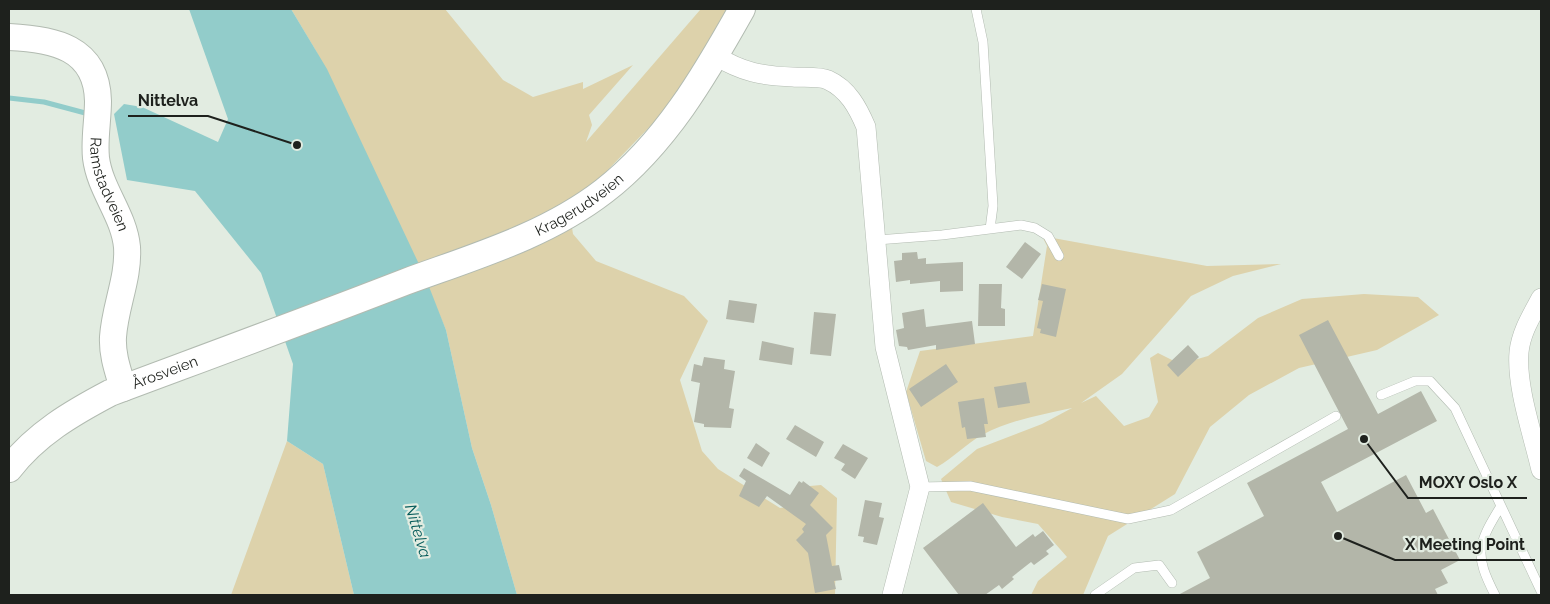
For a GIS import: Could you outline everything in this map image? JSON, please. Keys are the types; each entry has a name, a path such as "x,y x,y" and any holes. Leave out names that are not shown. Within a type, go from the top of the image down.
{"main road":[{"name":"Kragerudveien","path":"341,307 508,244 574,213 605,190 665,131 716,56 742,9"},
{"name":"Ramstadveien","path":"9,37 52,41 79,55 94,80 97,117 97,163 103,184 123,224 127,248 126,276 113,336 113,350 123,388"},
{"name":"Årosveien","path":"9,469 26,450 56,424 77,411 123,388 341,307"}],"street":[{"path":"716,56 744,70 785,77 827,79 844,90 860,112 866,127 887,360 920,487 892,595"},
{"path":"1541,298 1526,325 1519,352 1522,386 1541,470"}],"lane":[{"path":"976,9 983,42 993,206 990,228"},
{"path":"877,240 1014,224 1035,228 1048,236 1059,256"},
{"path":"1381,395 1415,381 1430,381 1436,385 1455,408 1519,540 1541,591"},
{"path":"920,487 970,486 1128,519 1171,510 1336,416"},
{"path":"1495,595 1482,569 1480,553 1487,528 1501,506"},
{"path":"1095,595 1134,568 1159,565 1172,583"}],"shaded area":[{"path":"291,9 445,9 503,80 533,97 583,82 583,89 633,65 589,115 592,125 586,142 700,10 731,9 663,113 600,178 570,215 573,234 596,261 684,296 708,321 680,380 702,451 718,469 780,508 793,506 810,486 821,485 837,498 835,595 517,595 472,448 446,330 419,266 316,51"},
{"path":"1042,236 1207,266 1281,264 1233,276 1191,296 1122,374 1081,403 1096,396 1124,426 1149,417 1158,402 1150,358 1158,353 1180,364 1208,356 1258,318 1302,299 1364,294 1418,297 1439,315 1377,350 1299,368 1249,395 1210,427 1175,494 1108,536 1083,595 1031,595 1038,581 1067,557 1038,524 1002,517 951,502 941,479 977,449 1042,424 1072,408 1003,425 982,435 937,467 926,461 906,392 920,351 1033,336 1047,246"},
{"path":"287,441 323,464 354,595 231,595"}],"water":[{"path":"189,9 291,9 327,69 426,279 446,330 472,448 517,595 354,595 323,464 287,441 293,364 261,273 195,191 127,180 114,114 124,104 142,107 218,142 228,119"}],"building":[{"path":"1025,242 1041,254 1022,279 1006,267"},
{"path":"917,252 918,259 926,258 926,264 963,262 963,291 940,292 940,281 910,284 910,280 896,282 894,261 902,260 902,253"},
{"path":"979,284 1002,284 1001,308 1005,309 1005,326 978,326"},
{"path":"1042,284 1066,289 1056,337 1040,333 1041,329 1037,328 1043,301 1038,300"},
{"path":"729,300 757,304 754,323 726,319"},
{"path":"924,309 926,327 972,321 975,344 936,350 936,345 908,350 907,347 899,346 896,330 904,328 902,313"},
{"path":"814,312 836,314 831,356 810,354"},
{"path":"1328,320 1378,414 1421,391 1437,421 1321,482 1337,512 1406,475 1426,513 1433,509 1460,560 1441,570 1448,583 1435,589 1438,595 1178,595 1210,578 1197,552 1264,516 1247,483 1348,429 1299,335"},
{"path":"762,341 794,348 792,365 759,360"},
{"path":"1188,345 1199,357 1178,377 1167,365"},
{"path":"704,357 725,360 724,369 735,371 729,408 734,409 731,428 704,427 704,424 694,422 700,383 691,381 694,364 702,366"},
{"path":"946,364 958,382 921,407 909,389"},
{"path":"1026,382 1030,403 998,408 994,387"},
{"path":"984,398 988,424 984,424 986,437 967,439 965,427 962,428 958,402"},
{"path":"795,425 824,442 816,457 786,439"},
{"path":"756,443 770,453 762,467 747,458"},
{"path":"843,444 868,458 855,479 841,470 845,464 834,458"},
{"path":"744,468 790,495 799,481 802,483 803,481 819,493 810,505 833,528 826,535 832,566 839,565 842,580 834,581 836,589 815,593 808,553 796,540 804,532 802,529 806,524 767,496 759,507 739,496 746,481 739,476"},
{"path":"865,500 882,503 879,517 884,518 877,545 863,542 864,537 858,536"},
{"path":"983,503 1016,547 1033,534 1035,537 1043,531 1054,545 1046,551 1049,554 1034,565 1031,562 1012,577 1014,579 1002,589 999,585 985,595 959,595 923,548"}],"waterway":[{"path":"9,98 44,102 89,114"}],"place":[{"name":"Nittelva","path":"297,145"},
{"name":"MOXY Oslo X","path":"1364,439"},
{"name":"X Meeting Point","path":"1338,536"}]}
